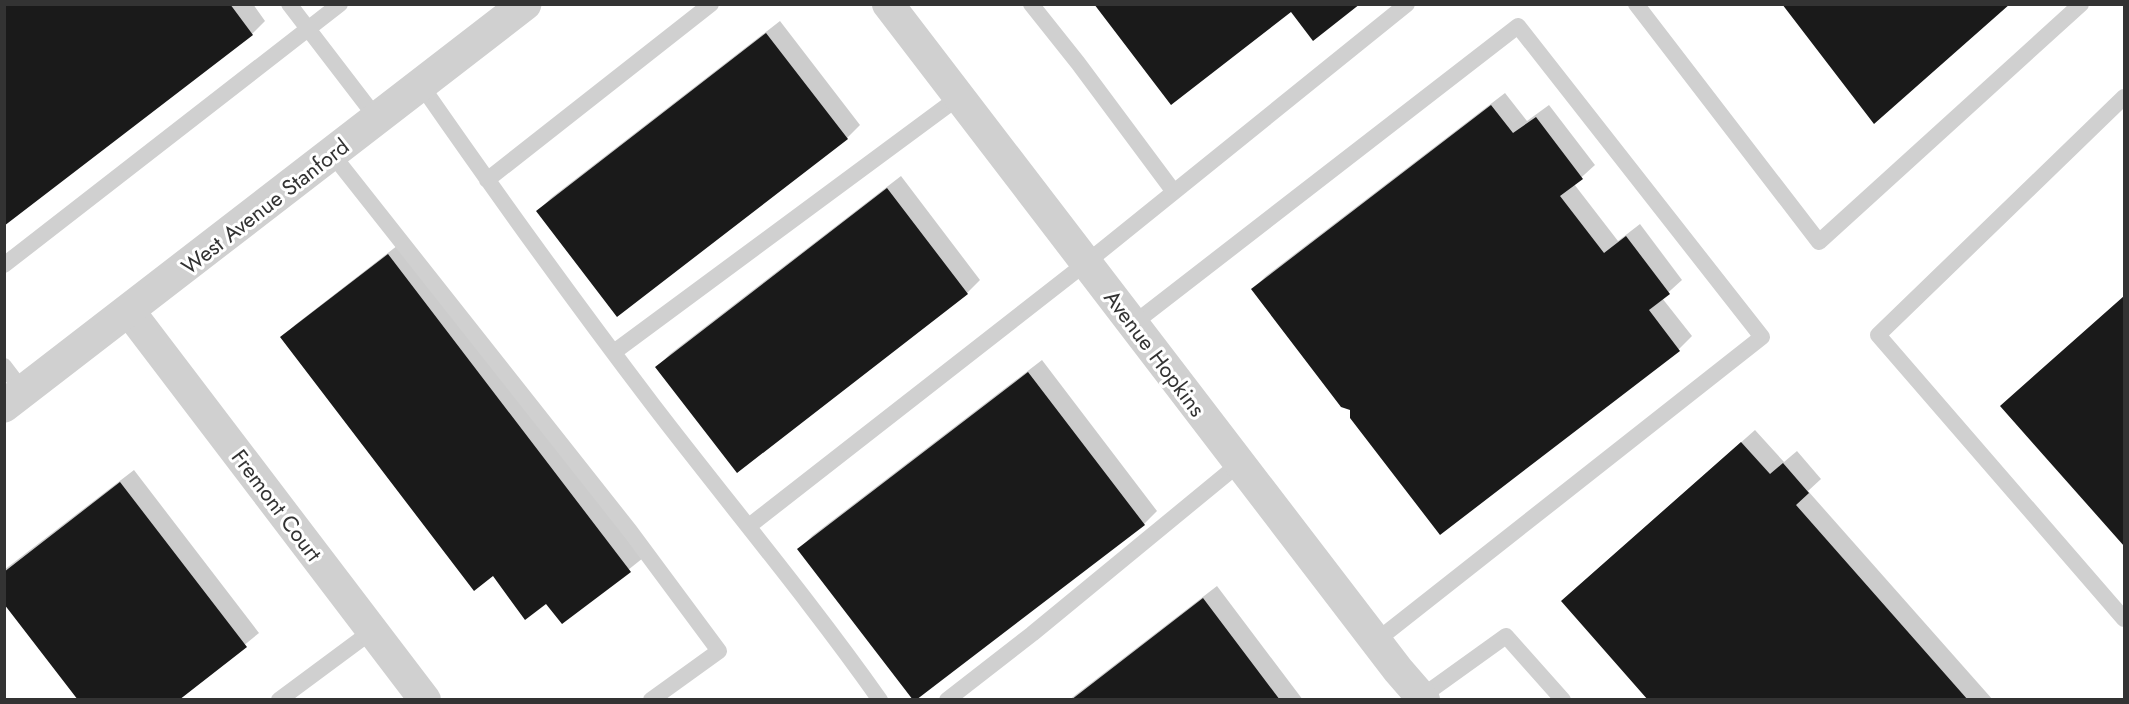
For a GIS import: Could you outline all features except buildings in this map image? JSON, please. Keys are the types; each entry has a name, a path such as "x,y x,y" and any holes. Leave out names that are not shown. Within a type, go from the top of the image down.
{"street":[{"name":"West Avenue Stanford","path":"11,388 129,311 525,4"},
{"name":"Avenue Hopkins","path":"888,4 1422,698"},
{"name":"Fremont Court","path":"129,311 425,699"}],"lane":[{"path":"289,4 378,120"},
{"path":"4,265 340,4"},
{"path":"487,180 711,4"},
{"path":"1031,4 1174,192"},
{"path":"749,526 1086,263 1407,4"},
{"path":"1636,4 1819,242 2081,4"},
{"path":"1133,324 1518,26 1762,337 1376,641"},
{"path":"421,85 487,180 614,352 832,631 880,699"},
{"path":"614,352 959,97"},
{"path":"2124,97 1878,334 2124,619"},
{"path":"332,154 630,531 720,651 651,699"},
{"path":"947,699 1041,627 1240,464"},
{"path":"279,699 372,631"},
{"path":"1422,698 1506,636 1563,699"}]}
